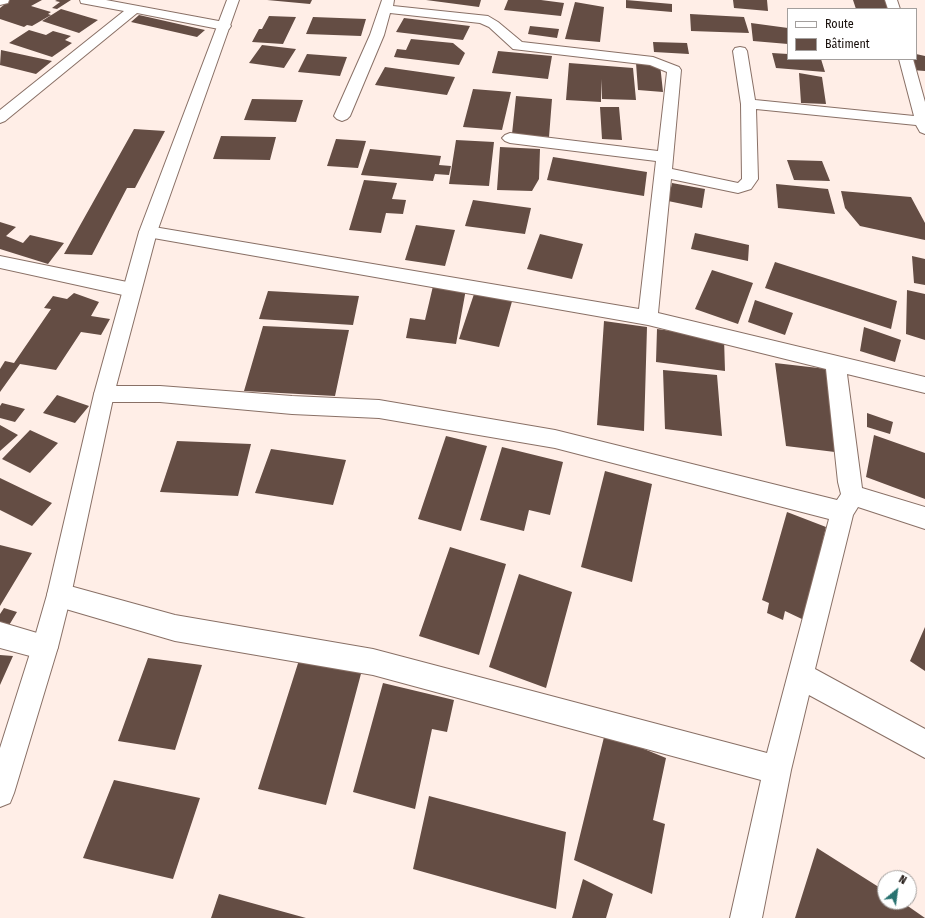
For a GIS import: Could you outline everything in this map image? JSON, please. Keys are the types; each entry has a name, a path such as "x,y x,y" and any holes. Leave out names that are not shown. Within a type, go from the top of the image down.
{"street":[{"path":"86,0 224,26"},
{"path":"0,793 59,596 104,394 148,232 233,0"},
{"path":"342,116 377,35 386,4 483,19 492,22 507,38 518,46 653,61 674,70 648,318"},
{"path":"0,118 133,10"},
{"path":"510,138 664,165 738,188 744,187 750,180 748,104 740,52"},
{"path":"748,104 923,125 906,60"},
{"path":"148,232 648,318 925,385"},
{"path":"0,262 132,290"},
{"path":"746,918 777,770 847,503 849,482 834,362"},
{"path":"104,394 160,394 292,405 379,409 555,439 847,503 925,518"},
{"path":"59,596 175,628 373,662 777,770"},
{"path":"0,635 45,646"},
{"path":"801,676 925,744"}],"building":[{"path":"10,0 42,0 31,6 51,12 48,14 51,15 32,26 27,25 24,27 0,19 0,8"},
{"path":"71,0 57,9 52,8 60,2 55,1"},
{"path":"267,0 312,0 310,4"},
{"path":"426,0 481,0 479,7"},
{"path":"508,0 541,0 564,3 561,16 504,10"},
{"path":"626,0 672,4 672,12 626,8"},
{"path":"733,0 767,0 768,11 734,8"},
{"path":"853,0 886,0 890,8 856,8"},
{"path":"575,2 604,7 600,42 565,39"},
{"path":"61,9 98,20 79,33 42,21"},
{"path":"690,14 744,17 749,33 691,31"},
{"path":"139,15 205,30 197,37 131,22"},
{"path":"269,16 296,17 283,44 252,42 259,29 262,29"},
{"path":"313,17 366,19 361,36 306,34"},
{"path":"404,18 470,26 463,40 396,32"},
{"path":"751,23 787,28 787,44 753,41"},
{"path":"530,26 559,29 557,38 528,34"},
{"path":"29,30 46,35 53,31 71,36 65,40 72,43 52,57 9,43"},
{"path":"411,39 453,43 465,53 459,65 394,57 397,49 406,50"},
{"path":"653,42 687,43 689,54 654,52"},
{"path":"262,45 296,49 284,68 249,63"},
{"path":"1,50 52,61 36,74 0,65"},
{"path":"498,51 552,56 548,79 492,73"},
{"path":"772,53 787,54 787,60 821,60 825,72 776,68"},
{"path":"307,54 347,57 340,76 298,72"},
{"path":"917,54 925,56 925,71 912,70 909,60 917,60"},
{"path":"569,63 633,68 636,100 602,99 601,79 601,102 566,100"},
{"path":"636,63 660,64 663,92 638,90"},
{"path":"385,67 455,77 447,95 375,85"},
{"path":"799,73 822,77 826,104 801,103"},
{"path":"473,89 511,92 502,130 463,127"},
{"path":"516,96 552,99 549,137 512,134"},
{"path":"252,99 303,100 296,122 244,120"},
{"path":"600,107 619,107 622,140 602,139"},
{"path":"134,129 165,131 135,188 127,188 92,255 64,254"},
{"path":"221,136 276,137 270,160 213,159"},
{"path":"336,139 366,141 358,168 327,166"},
{"path":"456,140 494,142 489,186 449,184"},
{"path":"500,147 540,149 539,179 532,191 497,190"},
{"path":"370,149 441,156 439,165 451,166 449,175 435,174 433,181 361,175"},
{"path":"553,157 647,172 644,196 547,180"},
{"path":"787,160 822,161 830,181 794,180"},
{"path":"364,180 397,183 392,199 406,200 403,214 386,213 381,233 349,230"},
{"path":"672,183 705,189 702,208 668,201"},
{"path":"776,184 828,189 835,214 778,208"},
{"path":"841,191 911,197 925,223 925,240 860,226 845,208"},
{"path":"473,200 531,208 525,234 465,226"},
{"path":"0,222 16,227 6,236 23,243 30,235 64,243 48,264 0,249"},
{"path":"416,225 455,230 445,266 405,260"},
{"path":"695,233 749,245 748,261 691,249"},
{"path":"540,234 583,244 572,279 527,269"},
{"path":"912,256 925,259 925,285 914,283"},
{"path":"775,262 897,301 891,329 765,288"},
{"path":"712,270 753,283 738,324 695,309"},
{"path":"433,286 466,289 456,344 406,338 410,318 425,320"},
{"path":"907,290 925,294 925,340 906,334"},
{"path":"268,291 359,296 353,325 259,319"},
{"path":"475,291 513,298 499,347 459,339"},
{"path":"74,293 99,302 91,316 110,319 101,335 81,332 56,370 20,364 0,392 0,369 5,361 14,363 51,309 44,308 53,296 67,299"},
{"path":"755,300 793,313 785,335 748,322"},
{"path":"604,321 647,327 644,431 597,425"},
{"path":"263,326 349,330 335,396 244,391"},
{"path":"864,327 901,340 895,362 860,351"},
{"path":"657,329 724,338 725,371 656,362"},
{"path":"775,363 827,369 843,453 786,446"},
{"path":"663,370 717,375 722,436 665,429"},
{"path":"57,395 89,406 75,423 43,413"},
{"path":"2,403 25,409 15,422 0,418 0,406"},
{"path":"867,413 893,422 890,434 867,427"},
{"path":"0,425 18,435 0,451"},
{"path":"30,430 58,443 30,473 2,459"},
{"path":"874,435 925,453 925,499 866,477"},
{"path":"446,436 487,446 461,531 418,519"},
{"path":"177,441 251,444 238,496 160,492"},
{"path":"502,447 563,462 550,515 529,510 524,531 480,520"},
{"path":"271,449 346,460 333,505 255,493"},
{"path":"605,471 652,484 632,582 581,567"},
{"path":"0,478 52,503 32,526 0,510"},
{"path":"787,512 826,527 804,620 785,611 783,620 767,613 769,603 762,600"},
{"path":"0,545 32,553 0,606"},
{"path":"450,547 506,564 479,655 419,636"},
{"path":"519,574 572,592 546,688 489,667"},
{"path":"4,608 17,612 8,627 0,624 0,614"},
{"path":"925,627 925,671 910,661"},
{"path":"0,655 13,656 0,685"},
{"path":"300,657 362,670 326,805 258,789"},
{"path":"148,658 202,665 175,750 118,741"},
{"path":"383,683 454,700 447,732 432,729 415,809 353,792"},
{"path":"605,733 666,758 653,820 665,824 652,894 574,860"},
{"path":"114,780 200,798 173,879 83,858"},
{"path":"429,796 566,832 556,909 413,869"},
{"path":"817,848 877,886 877,910 914,910 925,918 795,918"},
{"path":"583,879 613,894 606,918 572,918"},
{"path":"219,894 306,918 211,918"}]}
